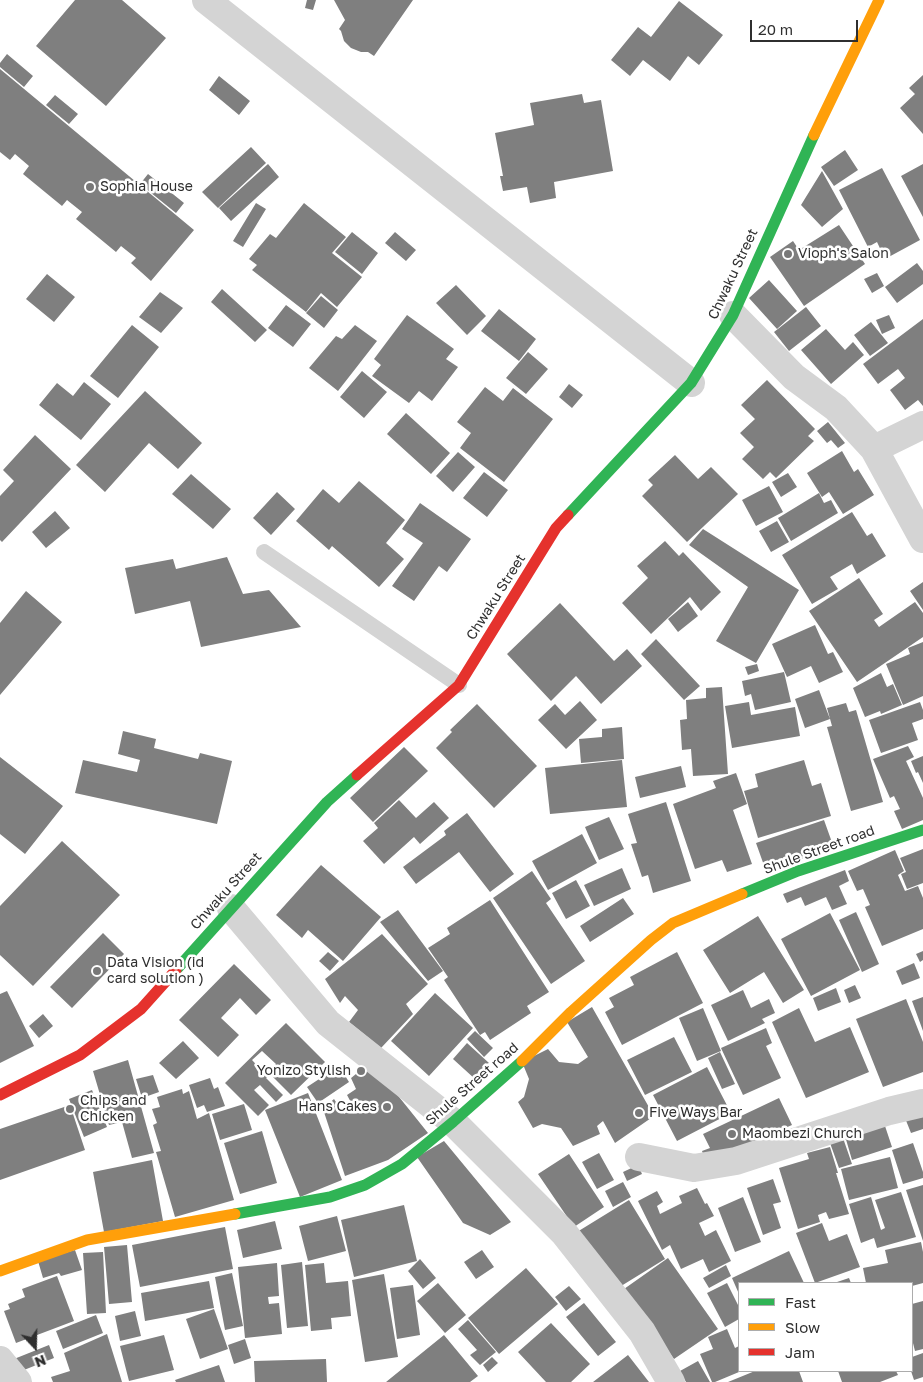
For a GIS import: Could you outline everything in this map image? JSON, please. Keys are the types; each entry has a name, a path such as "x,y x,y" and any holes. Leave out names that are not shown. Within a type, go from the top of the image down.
{"main road":[{"name":"Chwaku Street","path":"0,1095 80,1055 141,1009 327,802 459,685 556,528 691,382 733,314 821,119 879,0"},
{"name":"Shule Street road","path":"0,1271 87,1240 330,1197 366,1185 402,1164 453,1122 531,1053 571,1012 638,951 673,923 798,871 923,830"}],"street":[{"path":"206,0 691,382"},
{"path":"733,314 794,377 836,408 874,449 923,539"},
{"path":"874,449 923,425"},
{"path":"231,908 328,1023 453,1122 564,1233 642,1332 671,1382"},
{"path":"639,1157 694,1168 736,1161 889,1111 923,1103"},
{"path":"0,1360 18,1382"}],"lane":[{"path":"264,552 459,685"}],"building":[{"path":"75,0 122,0 166,38 106,106 36,46"},
{"path":"307,0 316,0 313,10 305,8"},
{"path":"334,0 413,0 374,56 368,52 361,52 351,48 344,41 339,29 345,20"},
{"path":"679,1 723,35 699,65 688,56 670,81 643,60 630,76 611,60 638,27 651,37"},
{"path":"7,54 33,76 24,87 0,67 0,63"},
{"name":"Sophia House","path":"0,69 194,230 151,281 131,263 136,258 121,246 116,252 76,219 82,212 67,200 62,206 23,174 29,166 15,154 10,160 0,152"},
{"path":"923,75 923,134 900,108 915,94 909,88"},
{"path":"219,76 250,101 239,115 209,90"},
{"path":"582,94 584,103 601,100 613,171 554,182 556,198 530,203 527,187 503,191 500,176 503,176 495,133 534,125 530,103"},
{"path":"55,95 78,114 69,124 46,105"},
{"path":"251,147 266,163 218,208 202,192"},
{"path":"845,150 858,170 834,186 821,167"},
{"path":"268,164 279,177 231,221 219,208"},
{"path":"923,164 923,217 901,176"},
{"path":"882,168 920,240 885,259 877,242 868,247 839,190"},
{"path":"822,171 843,209 822,227 801,205"},
{"path":"148,174 184,203 176,213 140,184"},
{"path":"256,203 266,209 243,247 233,241"},
{"path":"304,203 346,237 332,253 362,277 337,307 321,293 306,312 252,270 257,265 249,259 270,234 276,238"},
{"path":"839,225 865,264 804,306 770,257 793,241 799,250"},
{"path":"352,232 378,253 362,274 335,252"},
{"path":"395,232 416,250 406,261 385,243"},
{"path":"917,263 923,271 923,284 897,303 885,287"},
{"path":"877,273 884,286 872,293 864,279"},
{"path":"47,274 75,297 54,322 26,299"},
{"path":"769,280 797,311 777,329 749,298"},
{"path":"456,285 486,316 467,335 436,303"},
{"path":"222,289 267,330 255,342 211,302"},
{"path":"160,292 183,308 161,333 139,317"},
{"path":"321,296 338,310 324,328 306,313"},
{"path":"286,305 311,324 293,347 268,328"},
{"path":"806,307 821,326 789,351 774,332"},
{"path":"499,309 536,339 519,361 481,331"},
{"path":"407,315 454,349 446,359 458,367 432,401 419,391 409,403 372,376 381,365 374,359"},
{"path":"889,315 895,328 882,334 876,320"},
{"path":"923,319 923,406 918,400 905,410 890,390 905,378 898,369 878,384 863,364"},
{"path":"871,322 888,343 870,356 854,335"},
{"path":"132,325 159,347 118,398 90,376"},
{"path":"355,325 377,341 338,391 309,368 336,336 342,339"},
{"path":"826,329 845,350 853,342 864,355 831,384 801,350"},
{"path":"528,352 548,369 526,394 506,378"},
{"path":"362,371 387,392 364,418 340,397"},
{"path":"767,380 815,429 808,436 814,441 776,478 770,472 763,479 742,459 754,447 740,433 755,419 741,405"},
{"path":"84,382 111,404 81,440 39,405 57,383 73,396"},
{"path":"569,384 583,395 572,408 559,397"},
{"path":"485,387 503,401 513,388 553,419 504,482 460,448 471,433 457,422"},
{"path":"145,391 202,443 178,469 149,443 105,492 76,465"},
{"path":"406,413 450,453 431,474 387,434"},
{"path":"828,422 845,443 838,448 831,440 827,443 817,431"},
{"path":"35,435 71,469 2,542 0,540 0,496 14,481 3,470"},
{"path":"842,451 854,472 858,469 874,495 843,514 829,492 822,497 807,473"},
{"path":"458,452 475,467 453,492 436,476"},
{"path":"675,455 698,479 711,467 738,494 687,542 642,496 653,485 648,480"},
{"path":"484,472 508,490 487,517 463,498"},
{"path":"788,473 797,487 781,497 772,482"},
{"path":"191,474 231,509 213,529 172,494"},
{"path":"359,481 405,520 386,543 404,559 379,587 332,546 329,550 296,521 323,489 339,503"},
{"path":"769,486 783,512 756,526 742,500"},
{"path":"277,492 295,509 271,535 253,518"},
{"path":"819,493 824,503 831,500 838,513 791,541 778,518"},
{"path":"420,503 471,539 447,572 439,566 414,601 392,586 423,543 402,529"},
{"path":"55,511 70,528 46,548 32,532"},
{"path":"852,512 867,536 872,533 886,556 857,574 852,564 830,577 838,589 812,604 782,555"},
{"path":"777,521 789,542 771,552 759,531"},
{"path":"703,529 799,590 756,663 716,641 748,587 689,545"},
{"path":"665,541 679,556 683,552 721,592 701,611 690,597 651,634 622,603 648,578 637,566"},
{"path":"227,557 243,594 269,590 301,627 201,647 190,601 135,614 125,568 173,559 176,569"},
{"path":"859,578 883,614 874,620 879,627 915,602 923,613 923,637 857,682 809,611"},
{"path":"923,582 923,610 910,591"},
{"path":"26,591 62,622 0,695 0,623"},
{"path":"688,602 698,616 678,632 668,619"},
{"path":"560,603 614,661 627,649 642,666 601,704 576,676 551,701 507,654"},
{"path":"815,625 828,654 833,652 843,672 819,683 811,666 787,677 772,644"},
{"path":"656,639 700,686 684,700 641,654"},
{"path":"923,642 923,696 903,705 886,664 910,654 908,648"},
{"path":"757,664 759,671 748,675 745,667"},
{"path":"784,672 791,702 755,710 751,694 745,696 742,681"},
{"path":"881,673 887,687 893,684 902,705 881,714 880,711 865,717 853,688"},
{"path":"722,687 728,774 693,776 691,749 682,750 680,720 687,719 686,700 706,698 706,688"},
{"path":"819,690 830,719 805,728 795,699"},
{"path":"580,701 597,720 566,749 538,720 555,704 565,715"},
{"path":"749,702 751,715 795,707 800,736 732,748 725,706"},
{"path":"920,702 923,710 923,719 912,723 918,740 881,753 869,720"},
{"path":"846,703 849,712 856,710 883,802 851,811 827,727 832,726 827,708"},
{"path":"477,704 537,766 494,808 436,748 452,732 450,730"},
{"path":"622,727 624,759 581,763 579,739 602,737 602,729"},
{"path":"123,731 156,739 154,748 198,759 200,753 232,761 217,824 75,793 83,760 137,772 140,760 118,754"},
{"path":"908,746 914,757 906,761 923,798 923,820 902,829 894,811 900,809 894,796 890,798 873,759"},
{"path":"404,747 428,771 373,822 350,798"},
{"path":"923,756 923,783 911,761"},
{"path":"0,757 63,806 25,854 0,834"},
{"path":"622,760 627,807 550,814 545,768"},
{"path":"804,760 812,786 821,783 831,816 758,838 744,791 758,787 755,774"},
{"path":"681,766 686,787 640,798 635,777"},
{"path":"736,773 747,804 733,810 752,864 727,872 722,860 695,869 673,804 716,788 713,781"},
{"path":"399,800 416,818 434,802 449,818 420,844 414,837 384,864 363,841 378,828 374,823"},
{"path":"666,802 691,881 653,893 648,875 642,877 631,844 637,843 628,814"},
{"path":"467,813 514,874 490,892 459,852 416,884 403,867 446,835 444,831"},
{"path":"609,817 624,849 599,860 585,827"},
{"path":"824,820 834,848 766,871 756,843"},
{"path":"582,834 597,863 548,890 532,861"},
{"path":"62,841 120,895 33,986 0,955 0,906"},
{"path":"923,849 923,883 907,889 901,874 906,872 900,858"},
{"path":"895,850 904,871 898,875 905,891 918,886 923,898 923,929 882,946 865,907 870,905 863,889 857,891 848,871"},
{"path":"321,865 381,917 343,961 308,930 302,938 276,915"},
{"path":"622,868 631,889 594,906 584,885"},
{"path":"845,870 849,881 839,886 847,904 832,910 826,897 805,906 801,897 787,903 783,894"},
{"path":"532,871 551,899 546,903 585,961 551,984 493,898"},
{"path":"576,880 590,906 566,919 552,893"},
{"path":"623,898 634,914 590,942 580,926"},
{"path":"490,900 549,992 527,1006 531,1013 490,1040 485,1032 480,1035 444,980 448,977 428,948 450,934 447,928"},
{"path":"398,910 443,971 428,981 380,922"},
{"path":"856,912 879,964 862,972 839,920"},
{"path":"830,913 860,970 811,996 781,939"},
{"path":"758,916 804,990 783,1003 764,972 730,993 703,950"},
{"path":"103,933 124,954 72,1008 50,987"},
{"path":"382,934 428,984 406,1004 413,1014 381,1048 349,1022 358,1010 345,996 340,1003 325,979"},
{"path":"923,951 923,960 920,962 916,954"},
{"path":"328,952 339,961 330,971 319,961"},
{"path":"677,952 703,1003 622,1045 605,1012 614,1007 609,998 634,985 630,977"},
{"path":"914,963 920,978 902,985 896,971"},
{"path":"234,964 271,1000 256,1015 240,998 221,1018 239,1035 218,1057 179,1020"},
{"path":"855,985 861,998 849,1003 844,990"},
{"path":"836,988 841,1002 818,1011 813,998"},
{"path":"743,990 751,1008 769,999 775,1013 762,1019 765,1023 728,1041 711,1005"},
{"path":"7,991 34,1046 0,1063 0,994"},
{"path":"435,993 473,1028 429,1076 391,1041"},
{"path":"923,997 923,1031 912,1001"},
{"path":"906,999 923,1042 923,1072 883,1087 856,1019"},
{"path":"592,1007 654,1116 615,1143 603,1121 597,1126 600,1134 573,1146 561,1128 542,1124 533,1128 518,1102 524,1097 529,1079 522,1062 548,1049 559,1062 578,1064 588,1057 567,1022"},
{"path":"703,1008 721,1051 697,1061 679,1018"},
{"path":"799,1008 815,1042 850,1027 869,1072 806,1098 772,1022"},
{"path":"43,1014 53,1026 39,1038 29,1026"},
{"path":"286,1023 325,1062 291,1095 270,1074 266,1078 283,1095 276,1102 260,1085 254,1090 269,1105 258,1116 225,1083","holes":["262,1051 276,1064 265,1074 252,1060"]},
{"path":"766,1028 772,1043 766,1046 781,1078 743,1095 721,1048"},
{"path":"475,1031 493,1048 484,1057 467,1039"},
{"path":"674,1037 692,1072 645,1095 627,1060"},
{"path":"183,1041 199,1058 176,1079 159,1063"},
{"path":"467,1043 489,1063 475,1079 453,1059"},
{"path":"720,1052 735,1084 722,1089 708,1058"},
{"path":"128,1060 154,1153 132,1158 122,1122 109,1125 93,1071"},
{"path":"371,1062 428,1133 388,1160 345,1176 323,1109 334,1099 344,1114 354,1108 347,1095 356,1089 351,1078"},
{"path":"339,1066 349,1082 318,1103 307,1087"},
{"path":"707,1067 731,1113 677,1141 653,1095"},
{"path":"153,1075 159,1092 142,1098 136,1079"},
{"path":"210,1078 214,1089 218,1087 225,1106 207,1112 204,1105 197,1108 189,1085"},
{"path":"182,1089 183,1094 189,1091 197,1119 209,1113 234,1200 175,1217 156,1152 161,1151 153,1125 157,1123 152,1109 160,1107 157,1097"},
{"path":"92,1090 107,1127 84,1137 69,1099"},
{"path":"308,1093 342,1180 300,1197 265,1110"},
{"path":"779,1098 792,1125 706,1162 702,1151 710,1148 703,1134"},
{"path":"244,1104 252,1130 220,1140 212,1114"},
{"path":"70,1105 85,1150 0,1180 0,1129"},
{"path":"923,1112 923,1129 911,1133 905,1118"},
{"path":"884,1123 892,1147 852,1160 845,1136"},
{"path":"262,1131 277,1183 240,1194 224,1143"},
{"path":"843,1138 852,1164 839,1168 830,1143"},
{"path":"444,1141 511,1222 490,1235 463,1223 417,1157"},
{"path":"913,1143 923,1172 923,1178 903,1184 892,1150"},
{"path":"830,1147 849,1214 829,1219 826,1212 818,1215 820,1222 798,1229 779,1168 809,1159 807,1153"},
{"path":"599,1153 614,1180 597,1189 582,1162"},
{"path":"569,1154 604,1207 574,1227 538,1174"},
{"path":"890,1157 898,1188 849,1200 841,1169"},
{"path":"152,1160 163,1221 104,1232 93,1172"},
{"path":"638,1165 642,1174 627,1181 623,1172"},
{"path":"773,1179 781,1202 773,1204 781,1228 763,1235 747,1188"},
{"path":"623,1182 631,1197 613,1207 605,1191"},
{"path":"923,1185 923,1241 906,1190"},
{"path":"697,1188 714,1216 699,1223 705,1236 716,1230 731,1261 709,1272 703,1259 681,1269 670,1245 662,1250 638,1201 657,1191 663,1202 657,1206 660,1214 682,1203 679,1196"},
{"path":"901,1192 916,1237 877,1248 874,1238 861,1243 849,1204 871,1197 881,1230 885,1228 875,1200"},
{"path":"743,1197 761,1242 735,1252 718,1208"},
{"path":"629,1200 665,1259 613,1291 577,1232"},
{"path":"404,1205 417,1261 354,1277 341,1220"},
{"path":"337,1216 346,1251 308,1261 299,1226"},
{"path":"275,1221 282,1249 243,1258 237,1230"},
{"path":"822,1223 829,1241 847,1234 860,1267 815,1282 796,1233"},
{"path":"225,1227 233,1269 140,1287 132,1245"},
{"path":"921,1242 923,1252 923,1283 913,1286 913,1282 866,1282 863,1268 888,1263 885,1250"},
{"path":"127,1245 132,1302 109,1304 104,1247"},
{"path":"75,1250 82,1270 61,1276 59,1273 43,1278 38,1261"},
{"path":"482,1250 494,1267 476,1279 464,1262"},
{"path":"789,1251 804,1282 738,1282 738,1292 732,1278"},
{"path":"103,1252 106,1313 87,1314 83,1253"},
{"path":"668,1258 718,1329 674,1359 624,1289"},
{"path":"420,1259 436,1278 423,1289 408,1271"},
{"path":"302,1262 308,1326 287,1328 281,1265"},
{"path":"277,1263 279,1296 268,1297 269,1304 279,1303 282,1334 245,1338 238,1267"},
{"path":"324,1263 326,1283 348,1281 351,1316 331,1318 332,1329 311,1331 305,1265"},
{"path":"726,1265 731,1276 709,1288 703,1278"},
{"path":"526,1268 558,1304 499,1354 468,1318"},
{"path":"232,1273 243,1326 225,1330 215,1277"},
{"path":"384,1274 398,1357 365,1362 352,1280"},
{"path":"57,1276 74,1321 16,1343 4,1311 10,1309 8,1304 25,1297 22,1289"},
{"path":"849,1278 851,1282 837,1282"},
{"path":"209,1281 214,1308 145,1321 141,1293"},
{"path":"438,1283 466,1315 445,1333 417,1301"},
{"path":"727,1283 738,1305 738,1320 725,1327 707,1293"},
{"path":"413,1285 420,1335 397,1339 390,1288"},
{"path":"569,1286 581,1299 566,1311 555,1297"},
{"path":"923,1301 923,1349 915,1351 913,1343 913,1304"},
{"path":"584,1303 616,1342 598,1356 566,1317"},
{"path":"214,1309 228,1349 200,1359 186,1319"},
{"path":"135,1311 141,1336 120,1341 115,1316"},
{"path":"96,1315 103,1333 63,1349 56,1331"},
{"path":"468,1320 496,1352 480,1365 470,1355 477,1350 458,1329"},
{"path":"551,1323 590,1364 571,1382 546,1382 518,1352"},
{"path":"727,1329 735,1348 738,1346 739,1372 712,1382 700,1354 713,1349 708,1337"},
{"path":"107,1334 122,1382 53,1382 51,1377 70,1371 64,1353"},
{"path":"164,1335 174,1370 129,1381 120,1346"},
{"path":"444,1335 478,1376 470,1382 386,1382"},
{"path":"245,1339 251,1358 234,1364 228,1345"},
{"path":"49,1345 54,1358 14,1374 9,1361"},
{"path":"923,1353 923,1377 914,1380 911,1372 913,1372 913,1357"},
{"path":"628,1355 649,1382 593,1382"},
{"path":"492,1357 498,1363 488,1372 483,1365"},
{"path":"326,1359 327,1382 255,1382 254,1361"},
{"path":"698,1361 710,1382 686,1382 680,1371"},
{"path":"219,1365 225,1382 176,1382 175,1380"},
{"path":"753,1372 799,1372 803,1382 728,1382"},
{"path":"838,1372 896,1372 898,1375 880,1382 842,1382"}],"traffic: fast":[{"path":"568,515 691,383 733,315 814,135"},
{"path":"176,970 327,802 357,775"},
{"path":"742,894 798,871 923,830"},
{"path":"235,1214 330,1197 365,1185 402,1164 522,1061"}],"traffic: slow":[{"path":"814,135 879,0"},
{"path":"522,1061 571,1012 651,940 673,923 742,894"},
{"path":"0,1271 87,1240 235,1214"}],"traffic: jam":[{"path":"357,775 459,685 556,528 568,515"},
{"path":"0,1095 80,1055 141,1009 176,970"}],"place":[{"name":"Sophia House","path":"90,187"},
{"name":"Vioph's Salon","path":"788,254"},
{"name":"Data Vision (id card solution )","path":"97,971"},
{"name":"Yonizo Stylish","path":"361,1071"},
{"name":"Hans Cakes","path":"387,1107"},
{"name":"Chips and Chicken","path":"70,1109"},
{"name":"Five Ways Bar","path":"639,1113"},
{"name":"Maombezi Church","path":"732,1134"}]}
